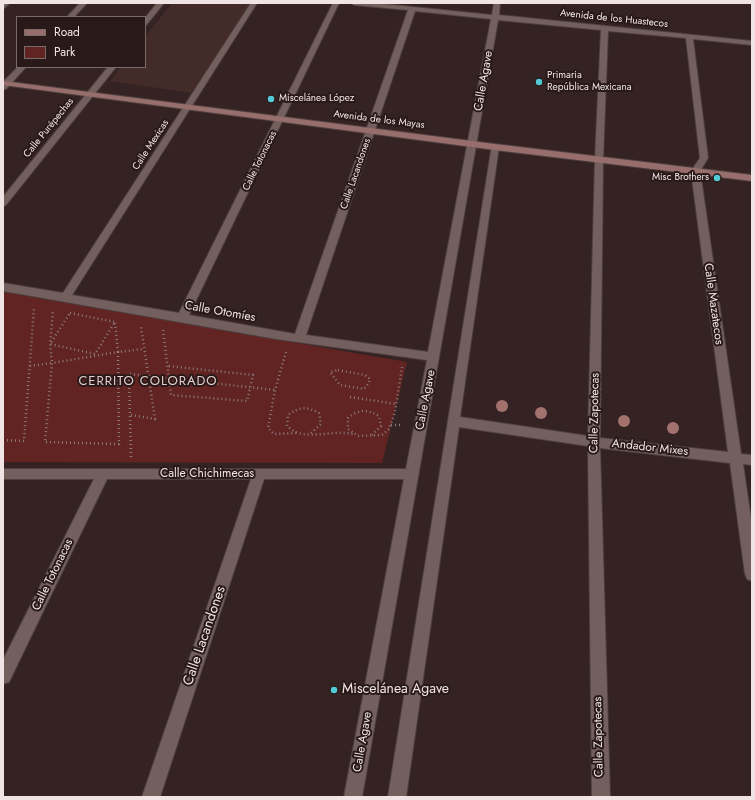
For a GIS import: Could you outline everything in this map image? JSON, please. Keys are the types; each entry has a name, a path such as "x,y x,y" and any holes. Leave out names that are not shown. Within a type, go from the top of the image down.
{"street":[{"path":"3,7 7,3"},
{"path":"71,16 84,3"},
{"path":"146,23 161,3"},
{"name":"Calle Mexicas","path":"65,298 254,3"},
{"name":"Calle Totonacas","path":"182,318 336,3"},
{"name":"Avenida de los Huastecos","path":"354,3 752,43"},
{"name":"Calle Agave","path":"353,797 411,486 497,3"},
{"name":"Calle Lacandones","path":"299,338 412,9"},
{"name":"Calle Zapotecas","path":"600,797 594,442 599,159 606,28"},
{"path":"689,37 704,158 695,170"},
{"path":"4,84 21,68"},
{"name":"Calle Purépechas","path":"3,203 111,68"},
{"name":"Avenida de los Mayas","path":"4,84 189,106 495,147 752,178"},
{"path":"397,797 495,147"},
{"name":"Calle Mazatecos","path":"695,170 752,574"},
{"name":"Calle Otomíes","path":"3,288 299,338 434,357"},
{"name":"Andador Mixes","path":"454,421 594,442 752,460"},
{"name":"Calle Chichimecas","path":"3,474 412,474"},
{"name":"Calle Totonacas","path":"3,676 103,474"},
{"name":"Calle Lacandones","path":"151,797 259,474"}],"path":[{"path":"3,440 24,441 34,305"},
{"path":"131,415 155,419 140,320 135,310"},
{"path":"59,312 53,311 50,344 52,363 45,442 119,444 118,352 115,322"},
{"path":"64,313 115,322"},
{"path":"50,344 70,313"},
{"path":"95,354 115,322"},
{"path":"162,324 168,366 170,379 170,394 247,401 253,375 168,366"},
{"path":"50,344 95,354"},
{"path":"288,348 284,355 268,428 274,434 311,433 327,435 345,431 358,436 382,435 389,429 396,404 403,363"},
{"path":"30,366 95,354 144,349"},
{"path":"338,370 365,375 370,378 369,383 364,389 340,385 330,372 338,370"},
{"path":"131,473 129,374 276,390"},
{"path":"350,398 396,404"},
{"path":"297,434 287,426 288,416 297,408 309,407 319,413 321,424 311,433"},
{"path":"358,436 348,429 348,418 356,411 368,410 379,416 381,426 372,435"}],"shaded area":[{"path":"172,3 251,3 191,93 110,81 120,68 146,68 146,36"}],"green space":[{"path":"3,292 407,362 382,463 3,462"}],"place":[{"name":"Primaria República Mexicana","path":"539,82"},
{"name":"Miscelánea López","path":"271,99"},
{"name":"Misc Brothers","path":"717,178"},
{"name":"Miscelánea Agave","path":"334,690"}],"district":[{"name":"CERRITO COLORADO","path":"148,382"}]}
